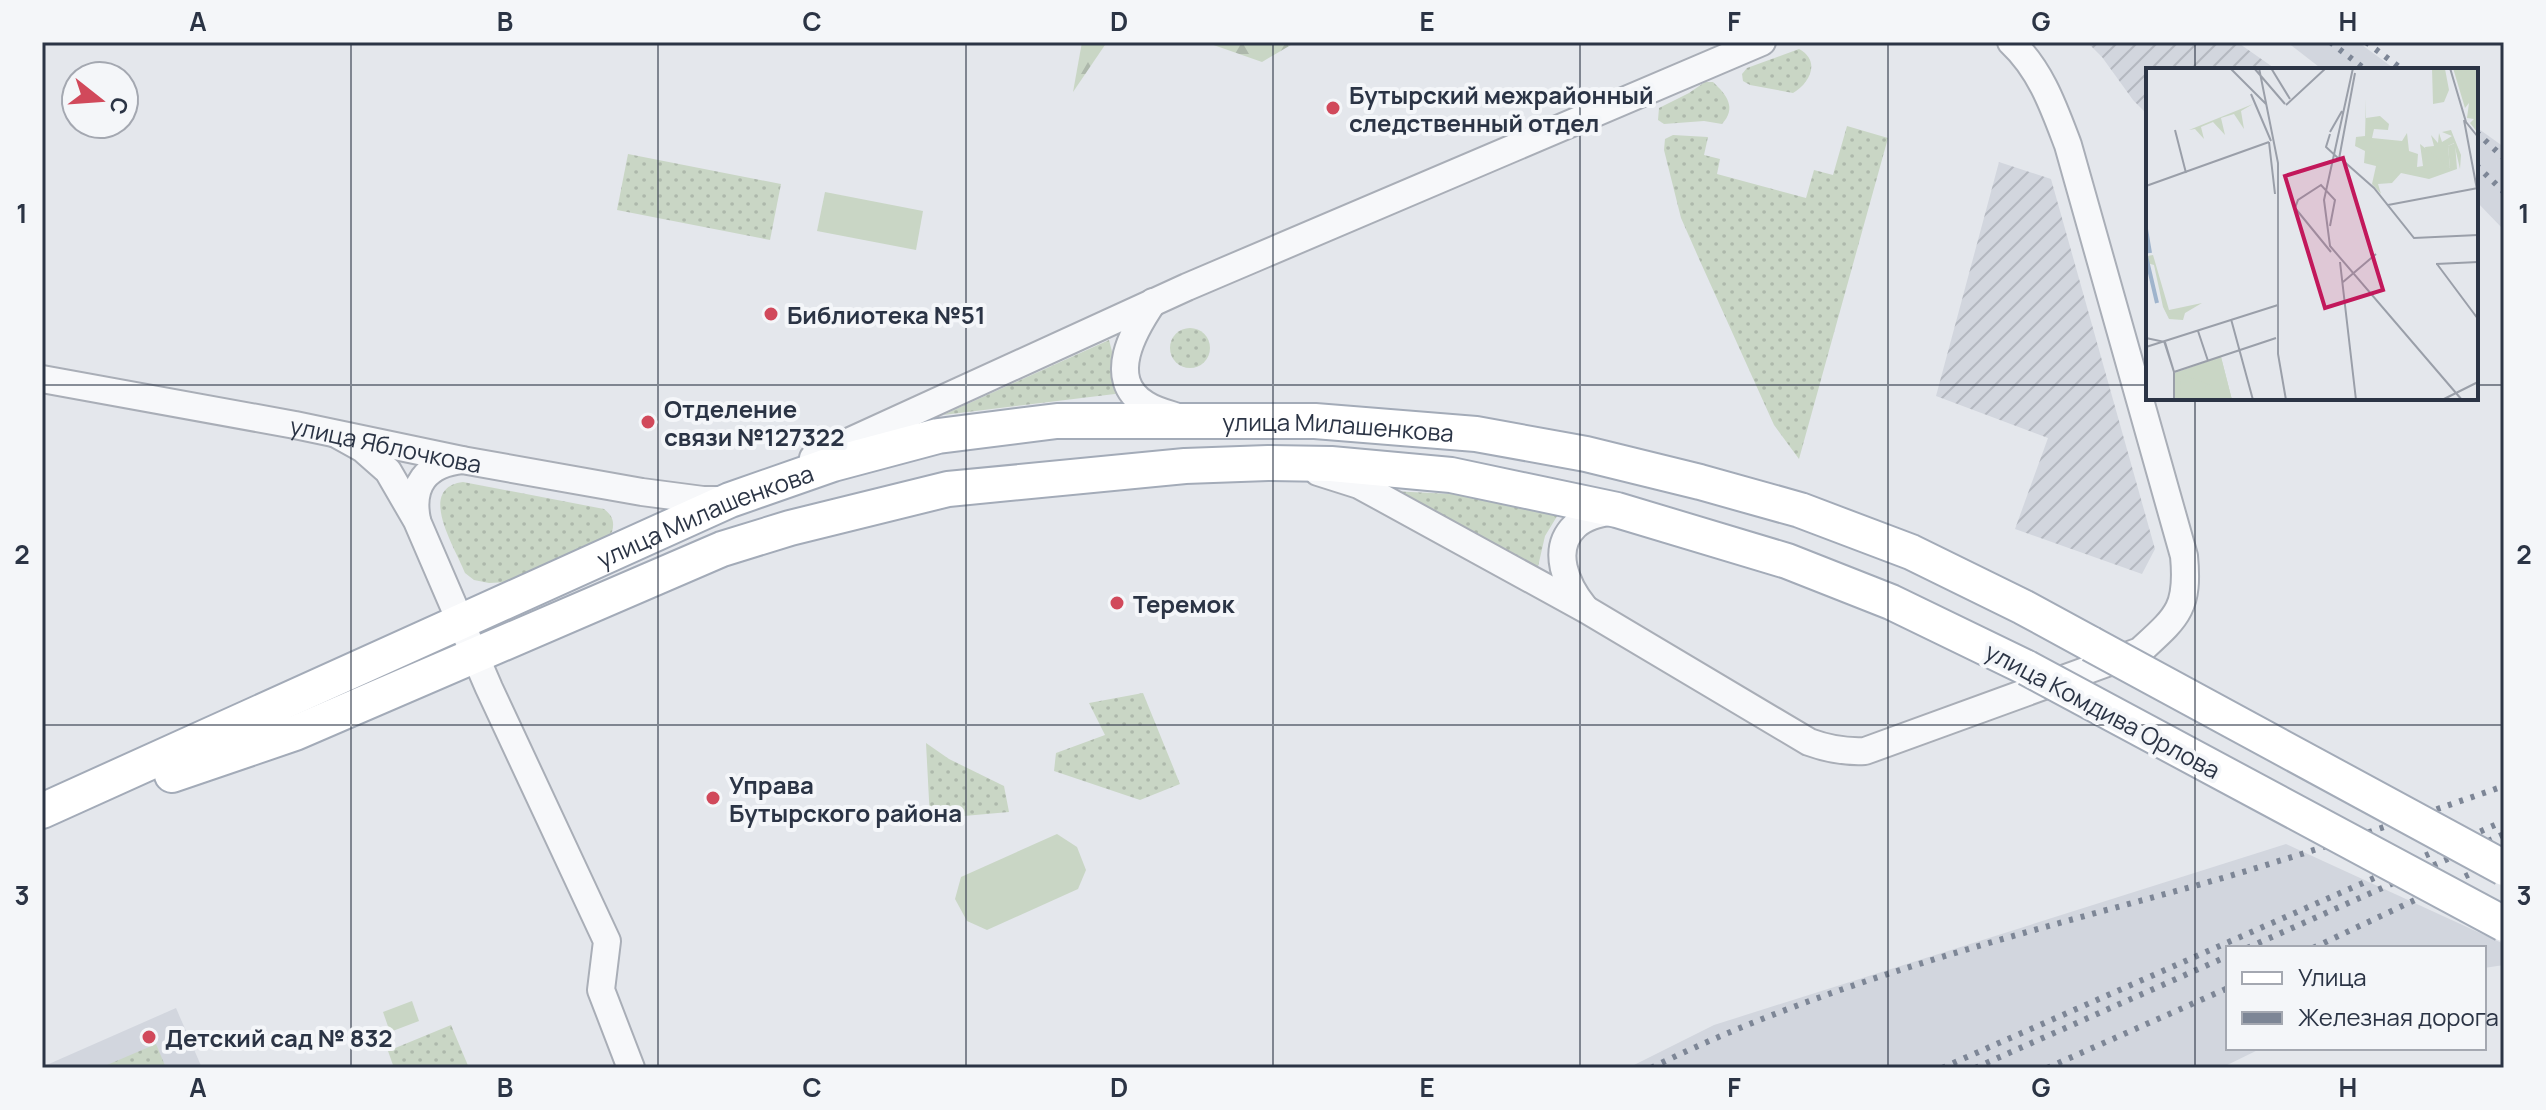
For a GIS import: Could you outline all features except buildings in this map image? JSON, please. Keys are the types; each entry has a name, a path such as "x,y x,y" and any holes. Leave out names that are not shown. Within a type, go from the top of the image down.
{"main road":[{"name":"улица Милашенкова","path":"42,811 674,524 730,500 833,464 938,436 1057,421 1315,421 1476,434 1586,454 1800,510 1911,552 2023,607 2504,868"},
{"name":"улица Милашенкова","path":"42,833 187,769 295,733 722,549 790,528 948,489 1185,466 1331,464 1451,475 1617,510 1687,531"},
{"name":"улица Комдива Орлова","path":"1687,531 1787,561 1891,602 2027,668 2504,924"}],"street":[{"path":"762,489 826,452 1153,302 1762,42"},
{"path":"1268,463 1317,471 1359,485 1587,610 1809,742 1847,752 1865,751 2140,651 2173,619 2187,587 2184,556 2068,145 2052,100 2037,73 2011,42"},
{"path":"1153,302 1131,338 1125,373 1131,390 1142,403 1186,420"},
{"name":"улица Яблочкова","path":"42,379 642,492 703,500 730,500"},
{"path":"336,434 363,449 388,471 417,521 474,654 607,941 601,990 631,1068"},
{"path":"417,521 414,506 423,478 433,468 462,460"},
{"path":"642,492 674,524 688,563"},
{"path":"1587,610 1570,590 1562,566 1565,543 1575,526 1594,514 1617,510"}],"shaded area":[{"path":"2087,42 2237,42 2274,68 2146,68 2146,113"},
{"path":"2287,42 2358,42 2393,68 2320,68"},
{"path":"2478,128 2504,147 2504,230 2478,203"},
{"path":"1999,162 2051,179 2155,549 2142,574 2015,529 2048,438 1936,396"},
{"path":"2286,844 2504,944 2504,965 2486,968 2486,946 2226,946 2226,1050 2258,1050 2221,1068 1628,1068 1714,1025"},
{"name":"Детский сад № 832","path":"176,1008 202,1068 42,1068 42,1067"}],"green space":[{"path":"1082,42 1107,42 1073,92"},
{"path":"1205,42 1296,42 1262,62"},
{"path":"1799,49 1810,60 1811,72 1804,84 1793,93 1743,81 1742,74 1747,68"},
{"path":"1705,82 1713,82 1728,102 1729,113 1722,124 1704,121 1664,124 1658,120 1659,108"},
{"path":"1847,126 1888,138 1799,459 1774,425 1681,218 1664,150 1665,139 1673,135 1708,137 1704,155 1720,159 1717,174 1806,198 1814,170 1833,175"},
{"path":"628,154 781,184 770,240 617,210"},
{"path":"825,192 923,211 916,250 817,231"},
{"path":"1190,328 1204,334 1210,348 1204,362 1190,368 1176,362 1170,348 1176,334"},
{"path":"1109,340 1123,393 943,415"},
{"path":"463,482 604,509 612,519 612,532 507,582 474,580 465,573 440,507 442,495 449,487"},
{"path":"1390,491 1473,495 1559,513 1545,536 1537,571"},
{"path":"1143,693 1180,784 1140,800 1054,771 1056,753 1105,735 1089,703"},
{"path":"926,743 949,759 1004,786 1009,812 930,819"},
{"path":"1057,834 1077,847 1086,870 1078,889 987,930 967,921 955,899 961,877"},
{"path":"412,1001 419,1021 390,1032 383,1012"},
{"path":"451,1025 469,1068 394,1068 388,1051"},
{"path":"156,1044 166,1068 100,1068"}],"railway":[{"path":"2330,42 2363,68"},
{"path":"2366,42 2400,68"},
{"path":"2478,134 2504,158"},
{"path":"2478,167 2504,192"},
{"path":"1651,1068 1717,1038 1851,986 1989,943 2275,862 2504,786"},
{"path":"1942,1068 2504,821"},
{"path":"2252,946 2504,834"},
{"path":"2317,946 2504,858"},
{"path":"1975,1068 2226,957"},
{"path":"2047,1068 2226,989"}],"place":[{"name":"Бутырский межрайонный следственный отдел","path":"1333,108"},
{"name":"Библиотека №51","path":"771,314"},
{"name":"Отделение связи №127322","path":"648,422"},
{"name":"Теремок","path":"1117,603"},
{"name":"Управа Бутырского района","path":"713,798"},
{"name":"Детский сад № 832","path":"149,1037"}]}
